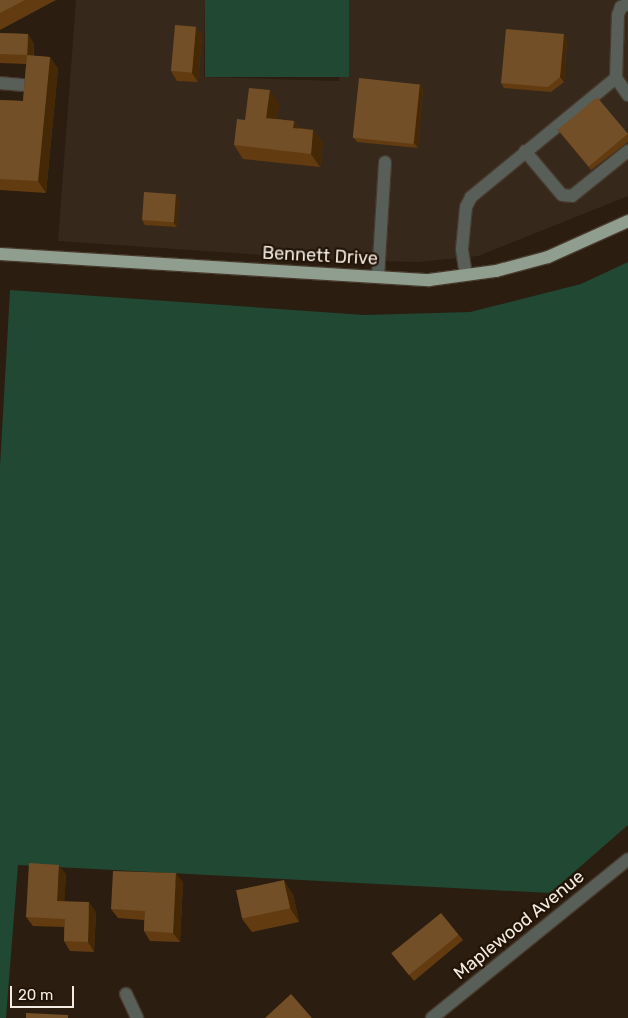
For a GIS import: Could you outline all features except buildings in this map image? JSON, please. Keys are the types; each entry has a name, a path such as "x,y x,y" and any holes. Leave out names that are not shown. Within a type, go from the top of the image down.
{"main road":[{"name":"Bennett Drive","path":"0,254 429,280 466,275 548,257 628,221"}],"street":[{"path":"628,4 621,7 618,15 616,78 628,95"},
{"path":"466,275 462,249 466,207 478,189 616,78"},
{"path":"0,84 24,85"},
{"path":"525,151 562,195 572,196 628,151"},
{"path":"378,277 385,162"},
{"name":"Maplewood Avenue","path":"432,1018 628,858"},
{"path":"126,994 137,1018"}],"shaded area":[{"path":"76,0 205,0 204,77 339,81 349,0 628,0 628,196 478,256 418,262 336,260 58,241"}],"green space":[{"path":"205,0 349,0 349,77 205,77"},
{"path":"628,262 628,825 550,893 18,865 6,1018 0,1018 0,467 10,290 364,315 470,312 581,284"}]}
